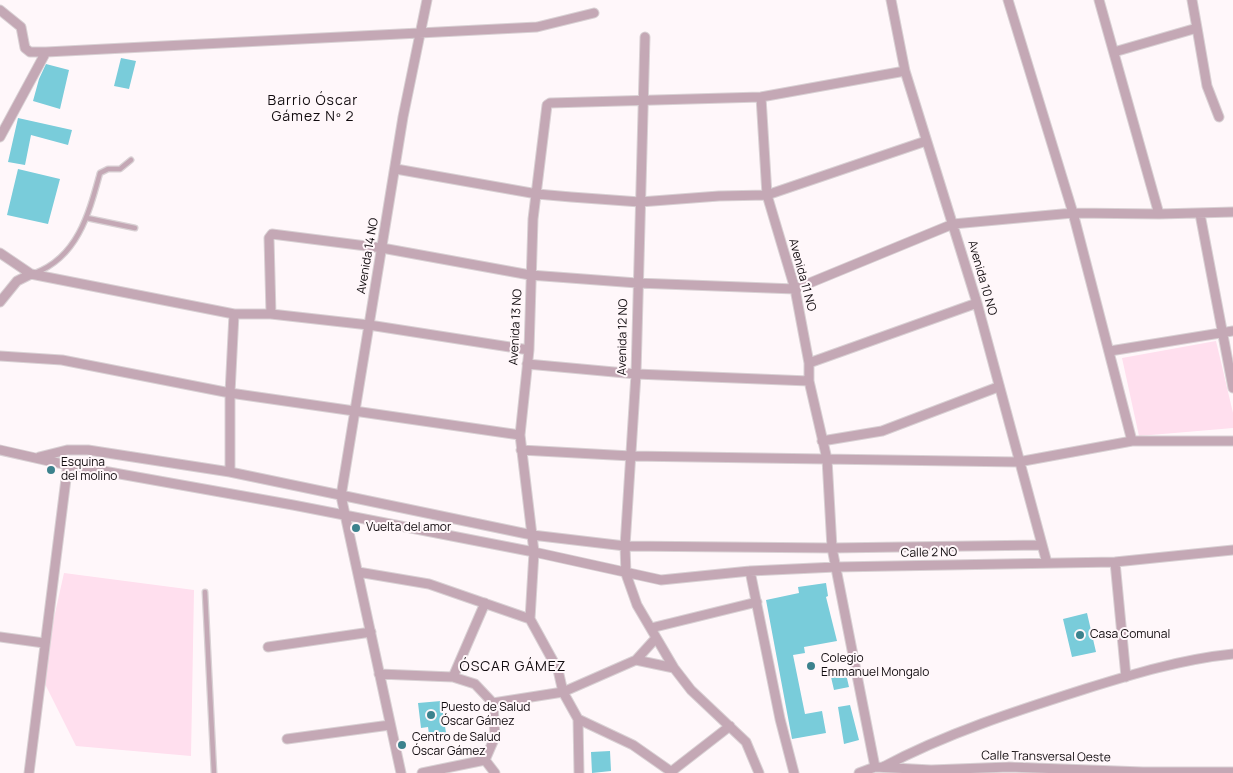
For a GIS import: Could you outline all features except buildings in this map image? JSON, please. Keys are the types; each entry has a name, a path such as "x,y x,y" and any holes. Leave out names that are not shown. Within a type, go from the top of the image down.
{"street":[{"name":"Avenida 14 NO","path":"401,773 341,496 357,411 403,117 422,32 427,0"},
{"name":"Avenida 10 NO","path":"891,0 905,71 977,303 1018,462 1047,563"},
{"path":"1008,0 1074,213 1132,441"},
{"path":"1099,0 1160,214"},
{"path":"1192,0 1207,86 1219,117"},
{"path":"0,10 21,27 25,48 30,52 537,27 594,13"},
{"path":"1114,52 1197,28"},
{"name":"Avenida 12 NO","path":"644,37 644,101 637,283 636,374 625,546 626,574 637,605 674,668 691,690 746,742 759,773"},
{"path":"0,137 46,52"},
{"path":"644,101 761,97 905,71"},
{"name":"Avenida 11 NO","path":"761,97 767,196 795,289 810,363 809,381 827,459 832,548 879,767"},
{"name":"Avenida 13 NO","path":"530,619 534,552 520,435 529,350 533,219 546,109 550,103 644,101"},
{"path":"396,169 537,194 640,202 720,196 767,196 926,141"},
{"path":"271,314 270,236 272,234 382,248 530,275 637,283 795,289 953,224 1074,213 1200,214 1233,212"},
{"path":"1200,214 1233,388"},
{"path":"0,253 31,274 234,314 271,314 369,325 529,350"},
{"path":"0,302 17,281 31,274"},
{"path":"810,363 977,303"},
{"path":"230,472 230,393 234,314"},
{"path":"1110,351 1233,331"},
{"path":"0,356 62,360 230,393 520,435"},
{"path":"527,364 636,374 809,381"},
{"path":"822,441 882,431 998,387"},
{"path":"521,450 631,456 1018,462 1132,441 1233,441"},
{"name":"Calle 2 NO","path":"0,450 534,552 626,574 661,580 750,571 836,567 1115,562 1233,550"},
{"path":"36,458 67,450 88,450 230,472 532,535 625,546 832,548 1041,545"},
{"path":"29,773 68,463"},
{"path":"1115,562 1126,677"},
{"path":"750,571 780,719 794,773"},
{"path":"358,572 428,584 530,619 558,670 563,692 578,719 580,773"},
{"path":"650,628 757,602"},
{"path":"453,677 485,603"},
{"path":"268,647 371,632"},
{"path":"0,636 44,644"},
{"path":"493,703 563,692 636,660 656,638"},
{"path":"879,767 956,732 1126,677 1206,656 1233,654"},
{"path":"636,660 674,668"},
{"path":"379,674 453,677 475,684 493,703 494,737 485,760"},
{"path":"578,719 633,745 672,772 730,726"},
{"path":"287,739 390,725"},
{"path":"422,773 485,760"},
{"path":"485,760 495,773"},
{"name":"Calle Transversal Oeste","path":"859,773 879,767 931,770 1009,767 1143,772 1233,772"}],"lane":[{"path":"31,274 49,268 60,259 77,237 87,218 100,173 108,169 120,169 130,160"},
{"path":"87,218 135,228"},
{"path":"205,592 214,773"}],"shaded area":[{"path":"1216,341 1233,413 1233,428 1139,436 1122,358"},
{"path":"64,573 194,590 191,756 76,746 41,676"}],"place":[{"name":"Esquina del molino","path":"51,470"},
{"name":"Vuelta del amor","path":"356,528"},
{"name":"Casa Comunal","path":"1080,635"},
{"name":"Colegio Emmanuel Mongalo","path":"811,666"},
{"name":"Puesto de Salud Óscar Gámez","path":"431,715"},
{"name":"Centro de Salud Óscar Gámez","path":"402,745"}],"district":[{"name":"Barrio Óscar Gámez Nº 2","path":"313,109"},
{"name":"ÓSCAR GÁMEZ","path":"513,667"}]}
